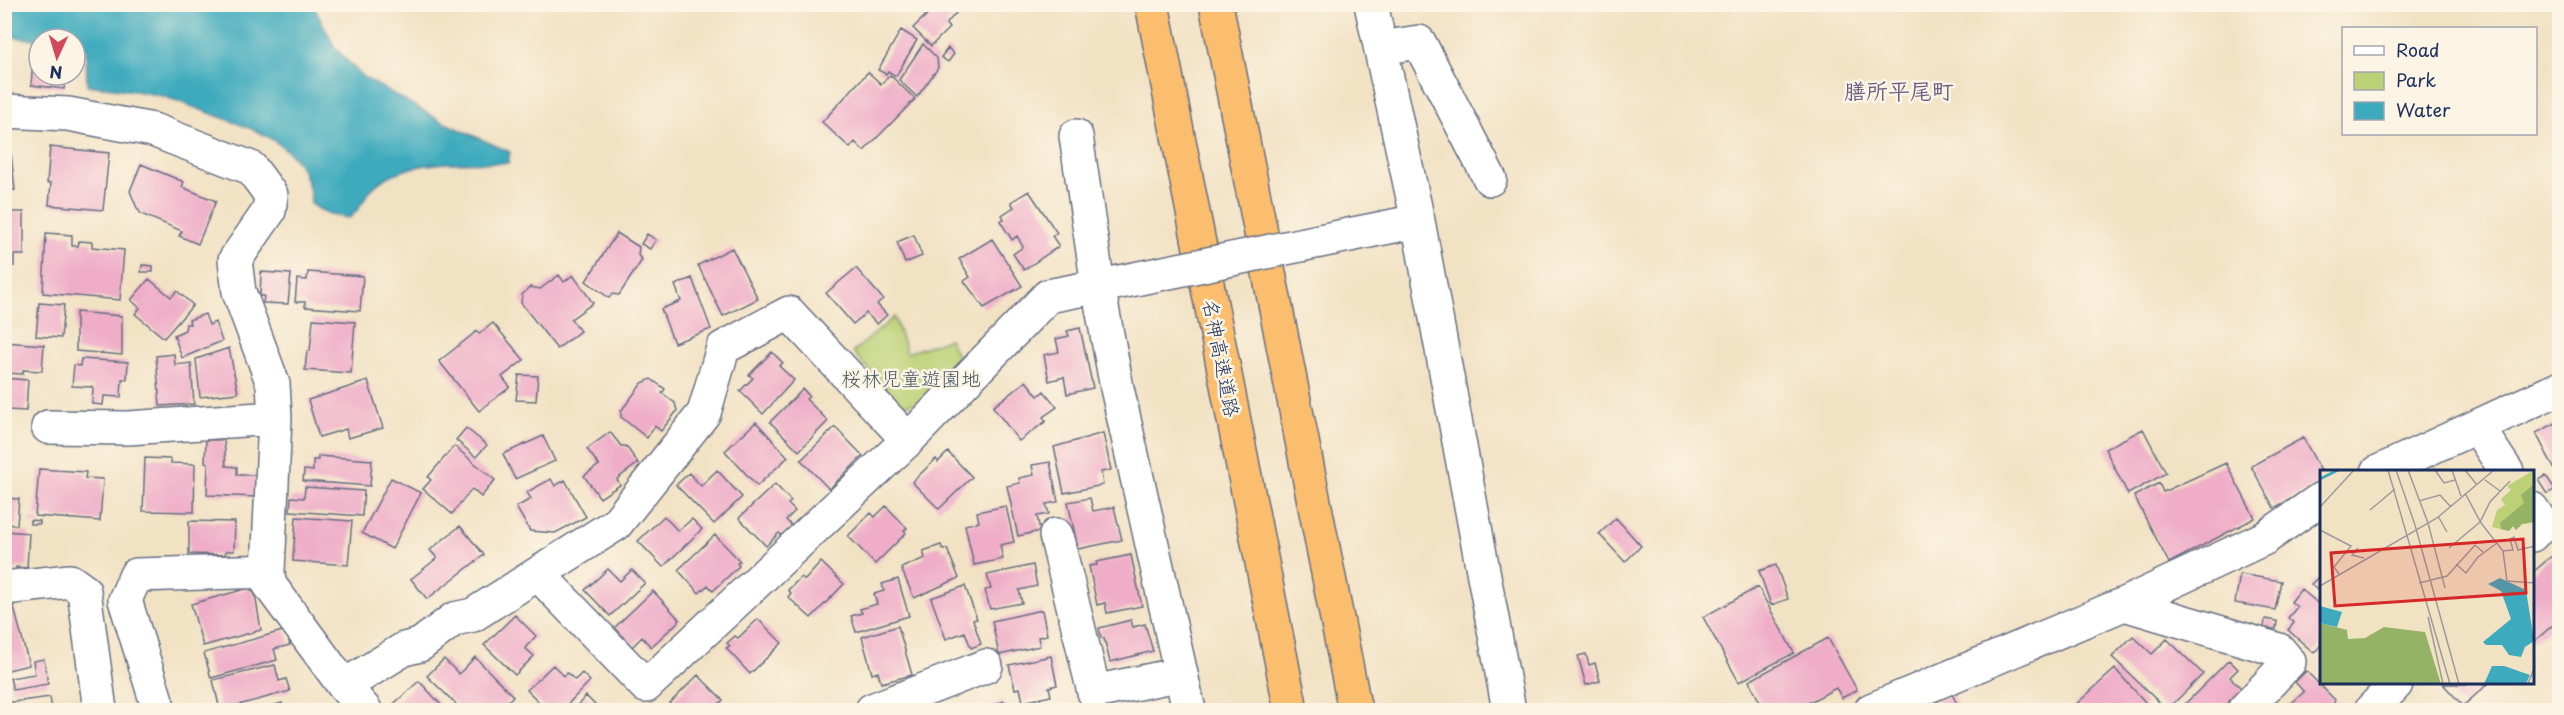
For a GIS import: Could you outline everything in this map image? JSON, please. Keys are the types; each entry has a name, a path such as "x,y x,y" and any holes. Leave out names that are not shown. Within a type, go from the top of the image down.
{"highway":[{"name":"名神高速道路","path":"1152,4 1291,711"},
{"path":"1216,4 1355,711"}],"street":[{"path":"1371,4 1418,221 1509,711"},
{"path":"1381,48 1419,42 1490,178"},
{"path":"4,111 68,114 153,130 251,168 271,195 269,211 235,260 239,292 273,384 275,418 269,584 365,711"},
{"path":"1076,136 1109,284 1117,388 1189,711"},
{"path":"539,574 646,686 908,440 1048,296 1418,221"},
{"path":"344,686 404,649 420,645 454,619 473,615 616,524 704,412 723,348 789,313 908,440"},
{"path":"2382,470 2559,388"},
{"path":"48,427 128,428 275,418"},
{"path":"2477,427 2506,470"},
{"path":"1871,711 2124,604 2265,538 2320,500"},
{"path":"2534,512 2542,524 2534,533"},
{"path":"1056,535 1094,692 1181,674"},
{"path":"159,711 125,600 136,575 268,571"},
{"path":"4,588 70,581 84,591 100,711"},
{"path":"2124,604 2279,650 2289,662 2244,711"},
{"path":"872,711 986,666"},
{"path":"2371,711 2395,685"}],"green space":[{"name":"桜林児童遊園地","path":"894,317 907,353 949,339 961,364 922,402 901,405 853,352"}],"water":[{"path":"5,4 313,5 336,49 363,77 445,123 510,152 508,163 443,163 410,168 375,185 358,210 349,218 329,214 311,204 308,185 302,169 280,145 266,136 172,99 87,85 87,27 27,27 27,39 5,36"}],"building":[{"path":"937,5 948,5 956,13 946,24 949,28 931,46 913,28"},
{"path":"901,30 917,40 896,76 888,71 886,74 878,70"},
{"path":"923,44 937,58 938,68 917,97 899,80"},
{"path":"948,48 954,54 948,62 941,57"},
{"path":"868,72 881,84 890,75 915,99 864,151 855,142 850,148 822,122"},
{"path":"50,147 109,153 103,210 49,205 51,183 47,183"},
{"path":"4,154 11,154 15,190 4,191"},
{"path":"141,164 184,182 182,187 216,201 198,244 179,236 182,231 141,214 130,191"},
{"path":"1029,191 1057,233 1052,236 1059,246 1024,270 1013,254 1023,247 1017,236 1012,240 1000,221 1004,219 1002,215 1014,207 1011,202"},
{"path":"4,212 24,212 24,255 14,255 14,266 4,266"},
{"path":"46,233 72,235 72,246 78,246 79,241 92,242 92,247 124,250 120,300 43,293"},
{"path":"617,233 639,247 638,255 642,260 619,295 612,294 609,298 586,281"},
{"path":"647,234 656,240 650,249 641,244"},
{"path":"914,235 922,256 905,263 897,242"},
{"path":"992,239 1022,286 984,308 964,281 970,277 959,259"},
{"path":"732,248 758,299 723,316 698,265"},
{"path":"142,265 153,266 153,272 141,272"},
{"path":"856,268 883,299 877,304 887,315 877,324 866,313 853,324 826,293"},
{"path":"261,272 291,274 288,304 263,303 264,296 260,296"},
{"path":"308,272 363,276 360,311 305,307 305,302 295,302 297,279 307,280"},
{"path":"559,275 564,282 573,275 593,303 571,319 580,331 557,349 521,303 522,295 530,287 540,289"},
{"path":"692,278 711,329 674,343 661,309 681,301 675,285"},
{"path":"149,279 171,297 177,291 193,305 164,338 135,314 140,308 131,300"},
{"path":"39,303 64,305 61,338 36,336"},
{"path":"76,312 122,316 122,355 76,351"},
{"path":"205,314 209,325 215,322 222,341 182,358 174,335 185,330 186,324 190,324 189,320"},
{"path":"313,319 355,322 351,373 305,370 307,351 310,351"},
{"path":"493,323 524,360 502,377 510,387 479,411 439,361 477,331 479,334"},
{"path":"1080,328 1093,388 1067,394 1064,377 1049,381 1044,355 1059,352 1056,339 1069,336 1067,331"},
{"path":"4,342 44,345 42,371 23,370 23,374 4,373"},
{"path":"229,348 238,393 200,397 196,359"},
{"path":"772,352 783,363 779,366 794,380 763,414 740,391 753,378 749,375"},
{"path":"174,354 175,365 191,363 194,404 160,406 156,356"},
{"path":"81,359 128,362 127,379 122,379 121,397 104,396 103,405 92,404 93,387 72,386 74,365 80,366"},
{"path":"519,375 538,376 536,401 516,400"},
{"path":"4,378 28,380 26,411 8,410 8,414 4,414"},
{"path":"651,379 665,389 662,393 675,403 677,411 661,431 655,426 647,438 621,417 621,411 642,383"},
{"path":"368,381 383,428 348,438 346,429 319,437 308,400"},
{"path":"1026,381 1038,396 1044,391 1057,407 1043,417 1046,421 1019,441 993,407"},
{"path":"803,389 809,396 806,399 828,421 799,451 770,422"},
{"path":"2560,421 2560,480 2536,433"},
{"path":"756,422 788,457 757,486 725,451"},
{"path":"835,427 863,456 829,489 801,460"},
{"path":"466,428 487,445 476,457 456,440"},
{"path":"2143,429 2166,473 2128,494 2105,449"},
{"path":"610,432 621,446 626,446 638,463 617,479 620,485 600,498 584,476 599,465 587,449"},
{"path":"1103,433 1111,470 1101,472 1103,485 1064,493 1054,447"},
{"path":"543,436 555,461 515,479 503,454"},
{"path":"2303,438 2320,470 2320,484 2274,508 2251,466"},
{"path":"206,440 224,440 226,466 237,467 237,475 257,475 256,497 207,495"},
{"path":"454,446 495,480 481,497 472,489 452,514 423,489 431,480 428,477"},
{"path":"948,452 972,477 939,509 912,482 936,459 938,462"},
{"path":"318,456 372,460 370,486 303,481 304,470 313,471 313,460 318,460"},
{"path":"145,458 171,459 171,463 195,464 194,512 143,511"},
{"path":"1050,462 1058,502 1046,504 1049,514 1037,516 1040,531 1018,536 1007,486 1020,483 1019,478 1034,475 1032,465"},
{"path":"2226,463 2255,518 2169,563 2134,496 2159,483 2163,492"},
{"path":"39,469 86,472 85,478 103,479 100,521 35,516"},
{"path":"717,470 742,497 714,524 676,485 689,473 701,486"},
{"path":"2546,476 2555,489 2548,494 2539,480"},
{"path":"391,478 421,493 392,549 362,533"},
{"path":"551,479 555,486 565,480 586,517 555,533 530,531 516,507 531,499 527,492"},
{"path":"775,484 791,501 788,504 795,511 786,520 792,526 782,535 779,533 766,546 739,518"},
{"path":"305,487 364,491 362,516 290,511 291,497 304,498"},
{"path":"4,498 19,499 17,525 4,524"},
{"path":"1090,498 1093,511 1114,507 1122,540 1078,549 1068,502"},
{"path":"886,506 907,528 904,531 906,533 875,564 848,536 871,513 875,517"},
{"path":"1006,506 1014,542 1000,545 1003,559 974,565 965,525 979,522 977,512"},
{"path":"664,516 678,531 692,519 702,529 663,567 638,541"},
{"path":"296,517 352,521 348,565 293,561"},
{"path":"1616,518 1641,546 1625,562 1599,534"},
{"path":"30,520 40,521 40,524 30,524"},
{"path":"189,521 235,522 234,551 226,551 225,555 189,554"},
{"path":"460,526 484,555 427,599 411,579 437,558 430,550"},
{"path":"5,531 29,533 27,568 16,567 15,574 5,574"},
{"path":"715,535 740,561 737,563 739,566 713,591 708,585 699,593 678,570"},
{"path":"941,545 943,550 947,549 959,578 914,598 901,568 925,558 923,551"},
{"path":"2560,549 2560,619 2534,641 2534,571"},
{"path":"1131,555 1142,606 1107,613 1105,603 1097,605 1089,566 1097,565 1096,562"},
{"path":"821,562 844,584 811,618 788,597 791,593 788,590 801,577 805,580"},
{"path":"1033,565 1037,586 1019,590 1022,603 990,609 985,590 991,589 987,575"},
{"path":"1776,565 1788,599 1771,605 1759,571"},
{"path":"608,569 620,581 632,570 645,583 610,616 585,590"},
{"path":"2240,574 2281,581 2275,610 2235,603"},
{"path":"2320,576 2320,593 2311,584"},
{"path":"898,579 909,616 856,632 851,616 862,613 860,609 877,604 874,594 884,591 882,584"},
{"path":"965,586 977,619 973,620 981,644 971,648 965,632 946,639 931,598"},
{"path":"1758,587 1794,653 1739,682 1703,617"},
{"path":"249,588 255,594 261,630 203,646 191,604"},
{"path":"2301,589 2320,605 2320,646 2314,653 2288,630 2294,623 2288,618 2297,607 2291,602"},
{"path":"653,591 680,620 651,647 642,637 632,647 614,628"},
{"path":"12,600 29,665 4,671 4,601"},
{"path":"1042,610 1047,635 1038,637 1040,646 999,655 992,621"},
{"path":"515,615 536,636 525,648 534,656 515,675 484,645"},
{"path":"758,619 782,643 750,674 726,648 730,646 727,643 735,636 738,638"},
{"path":"2265,619 2277,621 2276,629 2264,628"},
{"path":"1131,620 1133,627 1145,624 1153,651 1110,662 1099,628"},
{"path":"898,626 912,675 881,683 878,672 872,674 862,637"},
{"path":"286,630 290,645 274,649 277,660 211,678 204,653"},
{"path":"2133,636 2152,654 2167,639 2203,674 2167,710 2112,657"},
{"path":"1828,638 1857,690 1842,698 1836,688 1795,710 1764,710 1749,681"},
{"path":"1586,654 1589,665 1595,663 1600,681 1586,685 1578,656"},
{"path":"1051,656 1057,685 1049,687 1051,696 1023,702 1020,688 1015,689 1009,665"},
{"path":"475,657 513,696 499,710 462,710 427,676 444,659 459,674"},
{"path":"44,659 48,684 13,690 10,678 35,674 33,661"},
{"path":"2229,660 2238,669 2230,677 2244,691 2224,710 2179,710"},
{"path":"275,665 279,681 286,679 290,691 220,710 213,680"},
{"path":"553,665 564,676 567,673 575,680 582,673 590,681 562,710 547,710 527,690"},
{"path":"2115,669 2146,703 2137,710 2076,710 2073,707"},
{"path":"2306,671 2335,700 2331,710 2284,710 2304,692 2295,682"},
{"path":"698,675 723,700 716,707 719,709 675,710 669,704"},
{"path":"419,681 446,710 387,710"},
{"path":"2444,685 2487,685 2463,706"},
{"path":"1952,694 1958,706 1950,710 1932,710 1929,705"},
{"path":"586,696 600,710 573,710"},
{"path":"50,697 52,710 7,710 6,703"},
{"path":"1004,701 1008,710 982,710"},
{"path":"282,703 285,710 259,710"}],"district":[{"name":"膳所平尾町","path":"1899,89"}]}
